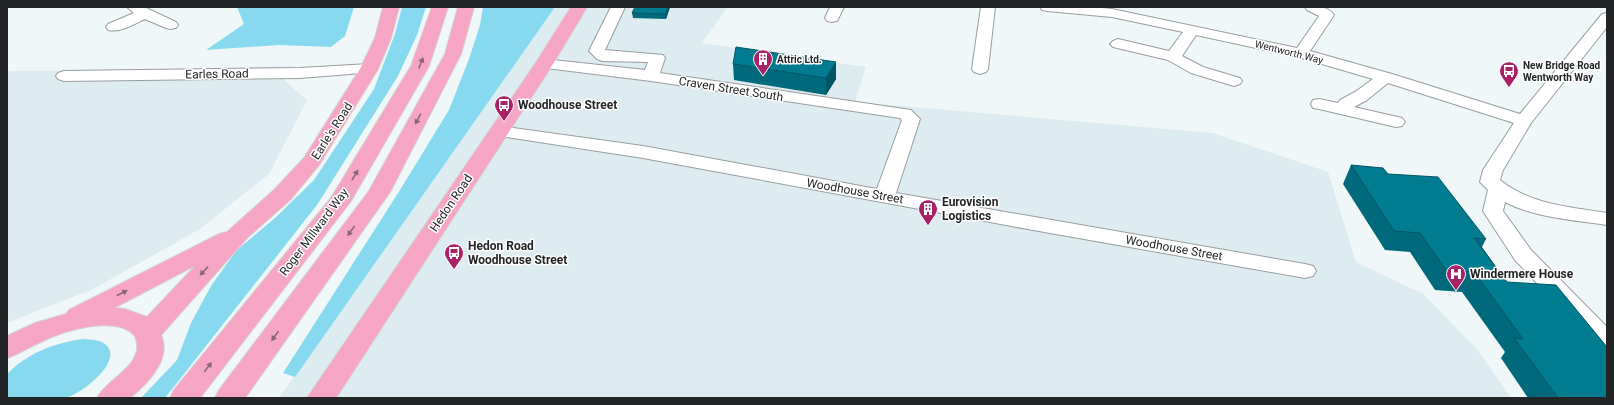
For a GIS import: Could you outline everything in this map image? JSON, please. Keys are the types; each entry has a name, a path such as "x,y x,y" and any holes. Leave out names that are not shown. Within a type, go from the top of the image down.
{"highway":[{"name":"Earle's Road","path":"148,332 240,232 282,195 312,161 369,69 383,38 391,7"},
{"name":"Roger Millward Way","path":"184,398 340,201 420,66 440,7"},
{"path":"229,398 379,192 453,54 466,7"},
{"name":"Hedon Road","path":"321,398 544,64 579,7"},
{"name":"Earle's Road","path":"62,324 240,232"},
{"path":"7,348 37,333 62,324 91,318 116,317 136,322 148,332 151,347 144,366 125,387 111,398"}],"street":[{"path":"618,7 598,51 602,56 657,58 651,76"},
{"path":"980,69 988,7"},
{"name":"Wentworth Way","path":"1047,7 1113,10 1192,31 1301,53 1386,77 1524,121"},
{"path":"1301,53 1315,35 1327,15 1312,7"},
{"path":"113,27 140,10 171,25"},
{"path":"1607,17 1524,121 1493,170 1490,182 1498,189 1517,199 1538,207 1607,219"},
{"path":"1173,57 1192,31"},
{"path":"1118,44 1173,57 1196,70 1234,81"},
{"name":"Craven Street South","path":"544,64 651,76 905,114 911,119 885,196"},
{"name":"Earles Road","path":"64,76 292,73 369,69"},
{"path":"1344,110 1346,104 1361,96 1386,77"},
{"path":"1319,104 1396,122"},
{"name":"Woodhouse Street","path":"499,131 643,152 1033,224 1305,271"},
{"path":"1498,189 1493,211 1523,255 1607,342"}],"shaded area":[{"path":"237,7 354,7 345,36 331,47 279,45 206,50 244,24"},
{"path":"402,7 426,7 417,35 398,76 317,205 165,398 141,398 177,360 191,323 211,286 236,251 275,218 314,180 374,89 395,34"},
{"path":"483,7 555,7 295,377 283,373 400,190 449,110 469,59 480,25"},
{"path":"555,7 728,7 702,43 866,67 855,102 1213,133 1328,172 1356,262 1423,294 1477,349 1511,398 279,398"},
{"path":"295,66 284,80 307,100 269,174 200,229 93,289 7,323 7,71 162,70"},
{"path":"83,339 95,340 104,343 110,352 110,359 106,367 91,383 74,394 63,398 7,398 7,374 24,360 52,346"}],"building":[{"path":"635,7 668,7 665,14 632,13"},
{"path":"736,47 836,62 826,78 733,64"},
{"path":"1351,165 1383,168 1388,174 1438,177 1486,239 1474,238 1507,282 1556,285 1607,347 1607,398 1558,398 1514,338 1523,339 1474,272 1446,270 1420,233 1394,231"}],"place":[{"name":"Attric Ltd.","path":"763,76"},
{"name":"New Bridge Road Wentworth Way","path":"1509,88"},
{"name":"Woodhouse Street","path":"504,122"},
{"name":"Eurovision Logistics","path":"928,226"},
{"name":"Hedon Road Woodhouse Street","path":"454,270"},
{"name":"Windermere House","path":"1456,291"}]}
